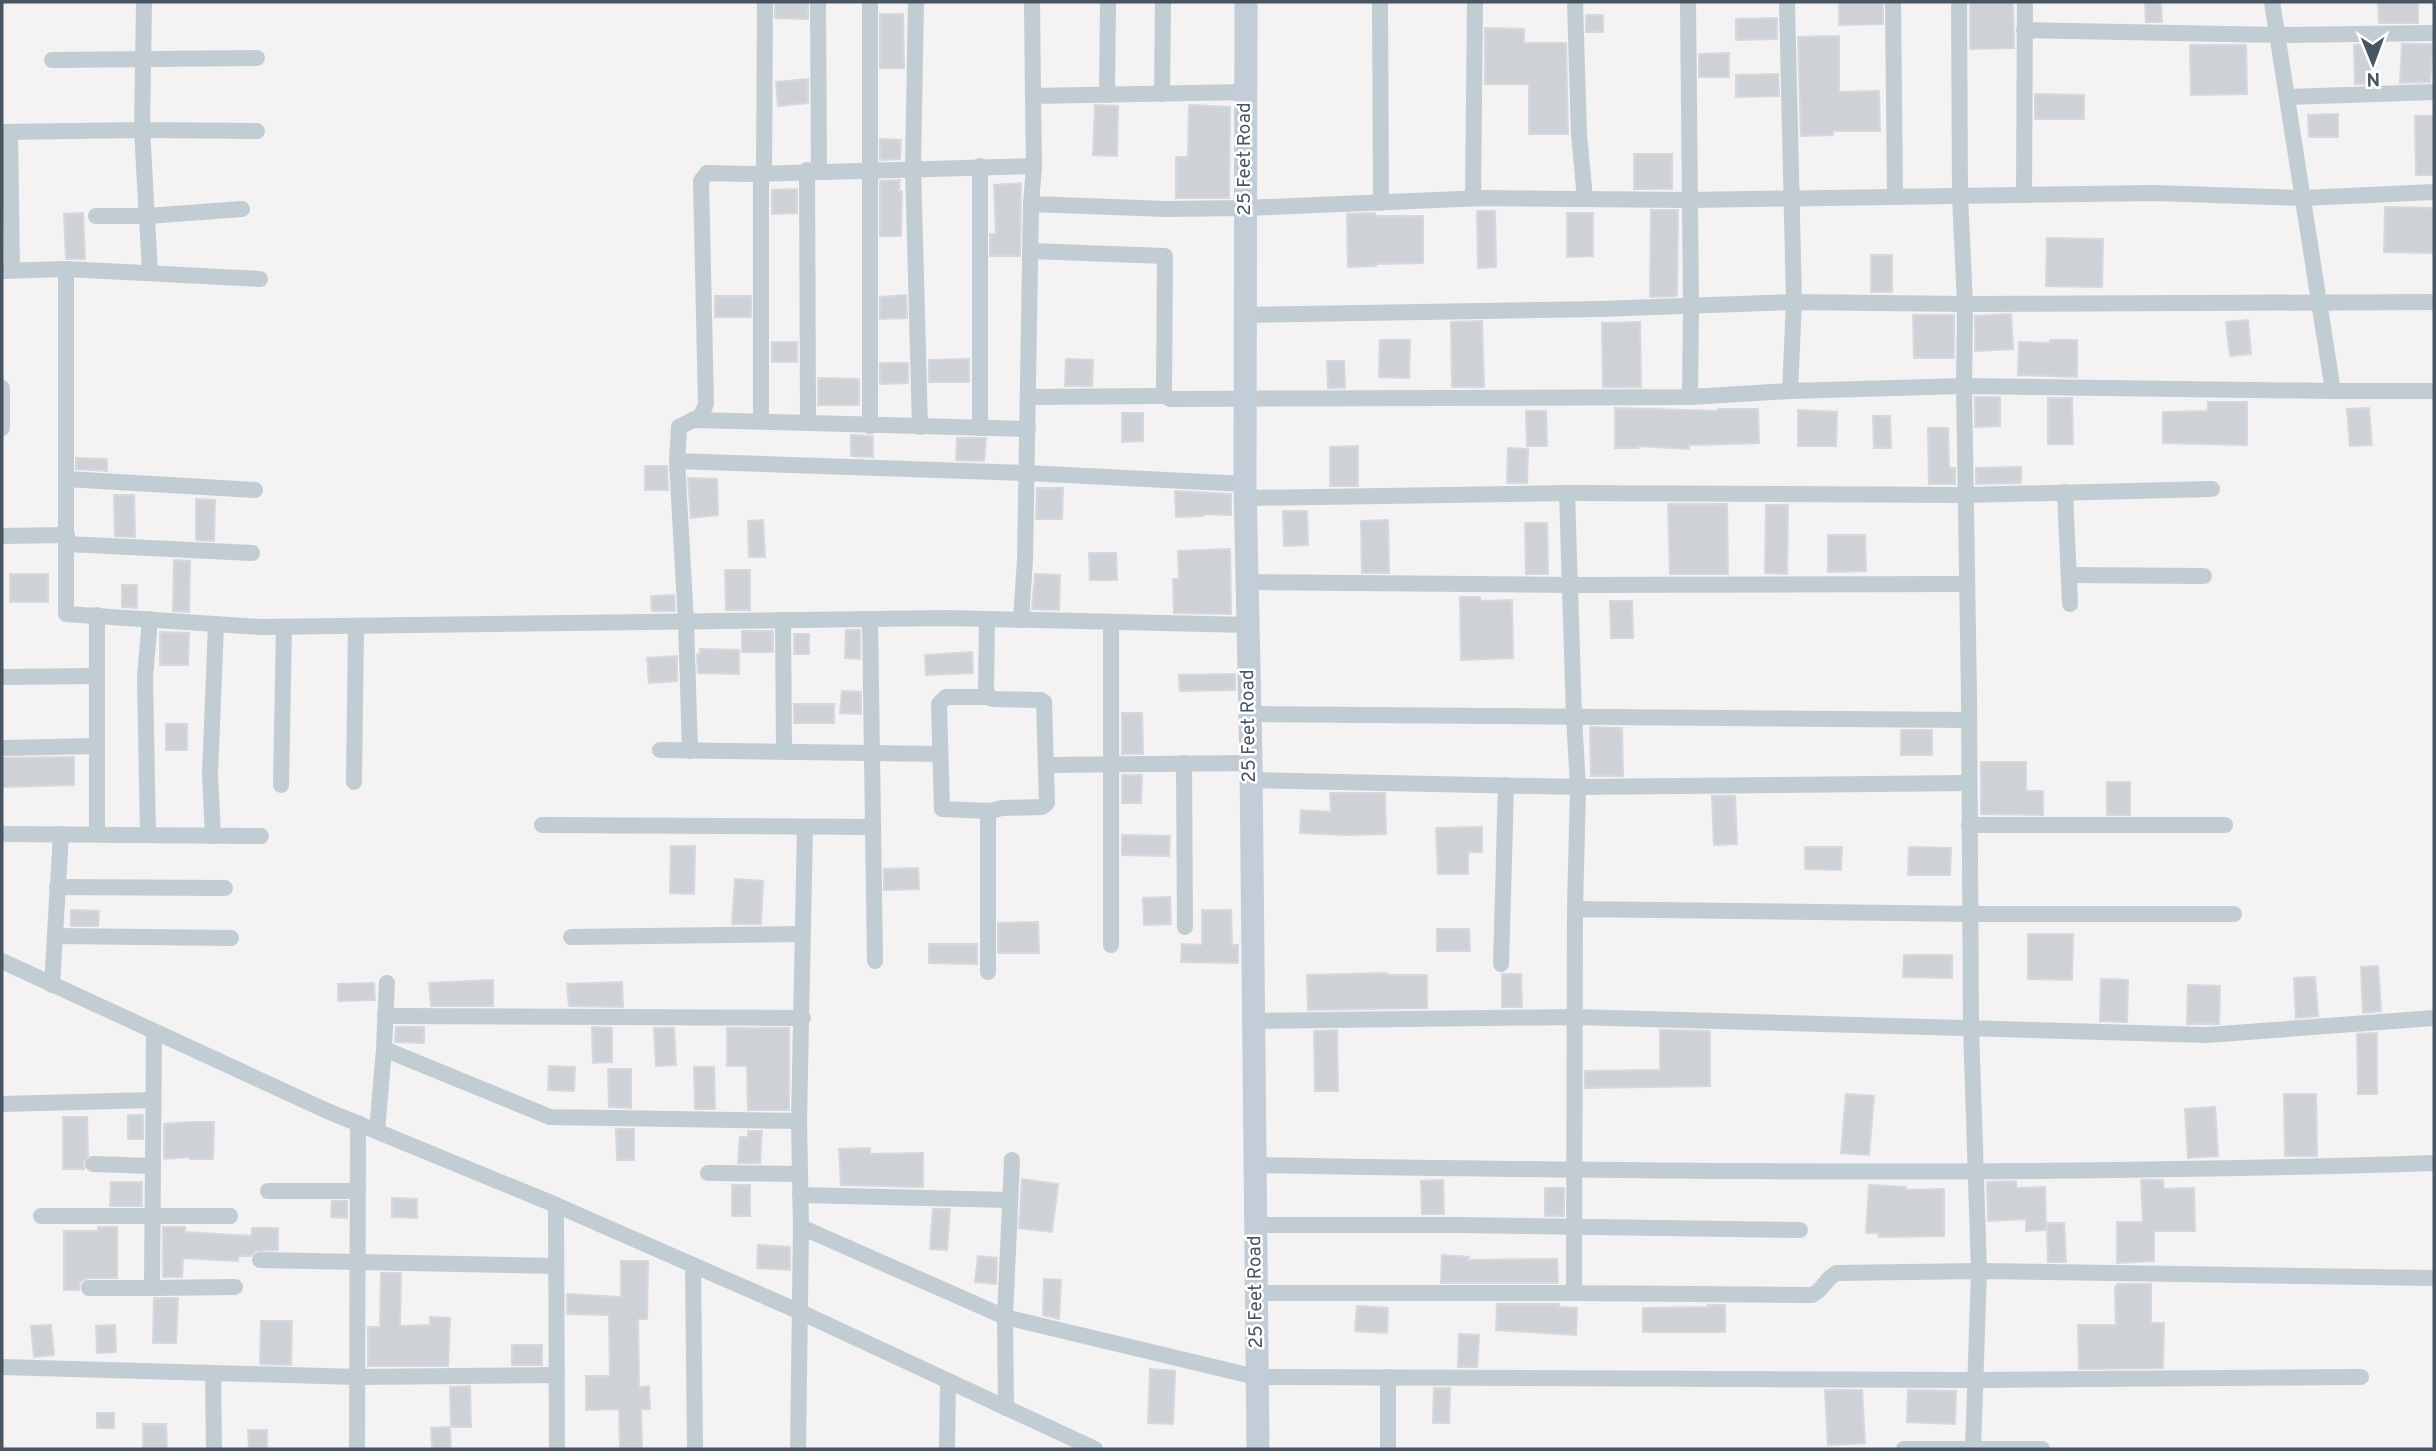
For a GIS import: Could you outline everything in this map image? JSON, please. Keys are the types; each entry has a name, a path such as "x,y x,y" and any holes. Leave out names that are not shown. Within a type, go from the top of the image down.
{"street":[{"path":"144,2 142,130 150,273"},
{"path":"761,421 765,2"},
{"path":"810,423 808,417 818,2"},
{"path":"870,2 870,426"},
{"path":"916,2 914,167 920,427"},
{"path":"1021,620 1034,166 1031,2"},
{"path":"1107,95 1108,2"},
{"path":"1162,94 1163,2"},
{"name":"25 Feet Road","path":"1246,2 1245,491 1258,1449"},
{"path":"1380,2 1381,202"},
{"path":"1473,198 1475,2"},
{"path":"1575,2 1579,134 1586,199"},
{"path":"1688,2 1690,397"},
{"path":"1787,2 1794,302 1790,391"},
{"path":"1893,2 1895,195"},
{"path":"1959,2 1960,196 1965,304 1970,1027 1979,1271 1973,1449"},
{"path":"2024,195 2025,2"},
{"path":"2272,2 2333,391"},
{"path":"2024,30 2278,34 2434,33"},
{"path":"52,60 257,58"},
{"path":"1032,96 1245,92"},
{"path":"2288,97 2434,92"},
{"path":"257,131 6,132 7,271 66,269 260,279"},
{"path":"979,166 980,428"},
{"path":"690,751 677,461 679,427 704,412 706,404 701,181 707,173 1034,166"},
{"path":"1031,204 1166,209 1473,198 1688,200 2153,193 2304,198 2434,192"},
{"path":"96,216 147,216 242,209"},
{"path":"1030,251 1165,256 1165,396"},
{"path":"66,269 66,614 284,627 870,619 1248,625"},
{"path":"1245,315 1794,302 2434,302"},
{"path":"1028,397 1165,396 1171,399 1245,400 1690,397 1964,386 2434,391"},
{"path":"2,388 2,428"},
{"path":"692,420 1028,429"},
{"path":"677,461 1027,473 1245,491 1966,495 2212,489"},
{"path":"65,479 255,491"},
{"path":"2065,492 2070,604"},
{"path":"1567,493 1578,787 1574,1293"},
{"path":"2,536 252,553"},
{"path":"2069,575 2204,576"},
{"path":"1247,582 1569,585 1966,584"},
{"path":"97,615 97,834"},
{"path":"148,835 145,677 150,619"},
{"path":"870,619 875,961"},
{"path":"987,619 986,692 989,697"},
{"path":"783,620 784,752"},
{"path":"1111,622 1111,945"},
{"path":"212,836 210,775 216,624"},
{"path":"354,782 356,626"},
{"path":"281,785 284,627"},
{"path":"2,677 97,676"},
{"path":"989,697 1044,702 1045,806 990,811 942,808 939,704 946,698 989,697"},
{"path":"1250,714 1969,720"},
{"path":"2,748 97,747"},
{"path":"660,750 940,754"},
{"path":"1046,765 1184,763 1250,772 1578,787 1969,783"},
{"path":"1184,763 1185,927"},
{"path":"1501,964 1506,785"},
{"path":"988,972 990,811"},
{"path":"542,825 872,827"},
{"path":"1969,825 2225,825"},
{"path":"798,1449 801,1227 799,1121 805,827"},
{"path":"2,834 261,836"},
{"path":"52,985 61,834"},
{"path":"57,887 225,888"},
{"path":"1576,909 2234,914"},
{"path":"571,937 803,934"},
{"path":"55,936 231,938"},
{"path":"2,961 358,1124 556,1205 798,1311 1090,1448"},
{"path":"377,1131 387,983"},
{"path":"386,1016 803,1018"},
{"path":"1252,1021 1575,1017 2207,1035 2434,1018"},
{"path":"152,1288 154,1032"},
{"path":"384,1049 550,1116 799,1121"},
{"path":"2,1104 153,1100"},
{"path":"357,1449 358,1124"},
{"path":"1006,1408 1005,1317 1012,1160"},
{"path":"1254,1165 1575,1171 2212,1171 2434,1163"},
{"path":"93,1164 153,1166"},
{"path":"708,1173 800,1174"},
{"path":"268,1191 358,1191"},
{"path":"800,1195 1010,1200"},
{"path":"556,1205 557,1449"},
{"path":"41,1216 230,1216"},
{"path":"1255,1225 1800,1230"},
{"path":"801,1227 1005,1317 1256,1377 1977,1380 2361,1377"},
{"path":"260,1260 556,1266"},
{"path":"693,1265 695,1449"},
{"path":"1255,1293 1812,1295 1819,1292 1829,1277 1837,1273 1979,1271 2434,1278"},
{"path":"89,1288 235,1287"},
{"path":"2,1367 357,1377 557,1375"},
{"path":"213,1373 214,1449"},
{"path":"1388,1377 1388,1449"},
{"path":"947,1449 948,1381"},
{"path":"1904,1449 2042,1449"}],"building":[{"path":"775,2 808,2 808,19 775,18"},
{"path":"1839,2 1883,2 1883,24 1839,25"},
{"path":"1970,2 2013,2 2014,48 1970,49"},
{"path":"2145,2 2161,2 2162,22 2146,22"},
{"path":"2378,2 2418,2 2418,23 2379,23"},
{"path":"880,14 903,14 904,68 880,68"},
{"path":"1586,15 1603,15 1603,32 1586,32"},
{"path":"1777,18 1777,39 1736,40 1736,19"},
{"path":"1485,28 1524,29 1524,43 1566,43 1568,134 1529,134 1529,84 1485,84"},
{"path":"1839,36 1839,92 1879,91 1880,131 1833,131 1833,135 1801,136 1798,37"},
{"path":"2372,44 2372,84 2355,84 2354,45"},
{"path":"2402,44 2433,44 2430,82 2400,83"},
{"path":"2190,45 2246,45 2247,94 2191,95"},
{"path":"1729,53 1729,77 1699,77 1699,54"},
{"path":"1778,74 1779,96 1736,97 1736,75"},
{"path":"808,79 808,103 778,106 776,82"},
{"path":"2035,94 2084,95 2084,119 2035,119"},
{"path":"1095,105 1118,106 1117,156 1093,155"},
{"path":"1189,105 1230,107 1229,198 1176,198 1176,157 1188,157"},
{"path":"2338,114 2338,137 2309,137 2308,115"},
{"path":"2415,116 2434,116 2434,175 2416,175"},
{"path":"880,139 901,140 900,159 880,160"},
{"path":"1634,154 1672,154 1672,189 1634,189"},
{"path":"900,180 901,236 880,236 880,181"},
{"path":"1021,183 1020,256 990,256 990,234 996,234 994,185"},
{"path":"797,189 797,213 772,214 772,190"},
{"path":"2385,207 2434,208 2434,253 2384,252"},
{"path":"1651,210 1678,210 1677,296 1650,297"},
{"path":"1477,211 1495,211 1496,267 1478,268"},
{"path":"83,213 85,259 66,259 64,214"},
{"path":"1375,213 1375,216 1423,216 1423,263 1348,267 1347,214"},
{"path":"1567,213 1593,213 1593,256 1567,257"},
{"path":"2047,238 2103,239 2102,287 2046,286"},
{"path":"1871,255 1892,255 1892,292 1871,292"},
{"path":"906,295 907,318 880,319 880,297"},
{"path":"715,296 751,296 751,317 715,317"},
{"path":"2011,314 2013,349 1975,351 1975,316"},
{"path":"1913,315 1954,315 1954,358 1914,358"},
{"path":"2248,320 2251,354 2230,356 2226,322"},
{"path":"1482,321 1484,387 1452,387 1451,322"},
{"path":"1640,322 1641,387 1603,387 1602,323"},
{"path":"1380,340 1410,340 1409,378 1379,377"},
{"path":"2050,340 2077,340 2077,377 2018,375 2019,342 2050,343"},
{"path":"772,342 797,342 797,362 772,362"},
{"path":"969,359 969,382 929,382 929,360"},
{"path":"1066,359 1093,360 1092,386 1065,386"},
{"path":"1327,361 1344,361 1345,388 1328,388"},
{"path":"880,363 908,363 908,383 880,384"},
{"path":"818,378 859,379 859,405 818,405"},
{"path":"1975,397 2000,397 2000,426 1975,427"},
{"path":"2048,398 2072,398 2073,444 2048,444"},
{"path":"2208,402 2247,402 2247,445 2163,443 2163,412 2208,411"},
{"path":"1615,408 1718,411 1758,409 1759,443 1689,445 1689,449 1638,446 1615,448"},
{"path":"2369,408 2372,445 2350,446 2347,409"},
{"path":"1798,410 1837,412 1836,446 1798,446"},
{"path":"1526,411 1546,411 1547,446 1527,446"},
{"path":"1122,413 1143,413 1143,441 1122,442"},
{"path":"1873,416 1890,416 1891,448 1874,448"},
{"path":"1928,428 1948,428 1949,468 1955,468 1955,484 1929,484"},
{"path":"851,435 873,436 873,457 851,456"},
{"path":"957,438 986,438 984,461 956,460"},
{"path":"1358,446 1358,486 1330,486 1330,447"},
{"path":"1508,448 1528,449 1527,483 1507,483"},
{"path":"76,458 107,459 107,471 76,469"},
{"path":"645,466 667,466 668,490 645,490"},
{"path":"2021,467 2021,483 1976,484 1976,468"},
{"path":"688,478 717,479 718,515 691,518"},
{"path":"1037,488 1063,488 1062,519 1036,519"},
{"path":"1175,491 1231,494 1231,515 1176,517"},
{"path":"114,495 134,495 135,537 115,536"},
{"path":"196,499 215,500 214,541 196,540"},
{"path":"1668,504 1727,504 1728,574 1670,574"},
{"path":"1766,505 1788,505 1787,574 1765,573"},
{"path":"1283,511 1307,511 1308,545 1284,546"},
{"path":"763,520 765,557 749,557 748,521"},
{"path":"1388,520 1389,573 1362,573 1361,521"},
{"path":"1525,523 1547,523 1548,574 1526,574"},
{"path":"1828,535 1865,535 1866,571 1828,572"},
{"path":"1230,549 1231,614 1174,613 1173,579 1179,579 1178,551"},
{"path":"1089,553 1116,553 1117,580 1090,580"},
{"path":"174,560 190,561 189,612 173,611"},
{"path":"725,570 750,570 750,610 726,610"},
{"path":"10,574 48,574 48,602 10,602"},
{"path":"1035,574 1060,575 1059,610 1032,609"},
{"path":"122,585 137,585 137,608 122,607"},
{"path":"674,595 675,611 652,611 651,596"},
{"path":"1460,597 1480,597 1480,601 1512,600 1513,658 1461,660"},
{"path":"1610,601 1632,601 1633,638 1611,638"},
{"path":"846,630 860,630 860,659 845,658"},
{"path":"742,631 773,631 773,652 742,652"},
{"path":"160,632 189,633 188,665 160,665"},
{"path":"794,634 809,634 809,654 794,654"},
{"path":"700,649 739,650 739,674 698,673 697,654 700,654"},
{"path":"972,652 973,673 926,675 925,655"},
{"path":"677,656 677,681 649,683 647,658"},
{"path":"1235,674 1235,690 1180,691 1179,675"},
{"path":"842,691 861,692 861,714 840,713"},
{"path":"794,704 834,704 834,723 794,723"},
{"path":"1122,713 1142,713 1143,754 1122,754"},
{"path":"166,724 187,724 187,750 166,750"},
{"path":"1590,727 1622,728 1623,776 1591,776"},
{"path":"1901,730 1932,730 1932,755 1901,755"},
{"path":"74,757 74,785 2,787 2,758"},
{"path":"1981,762 2026,762 2026,791 2043,791 2043,815 1981,814"},
{"path":"1122,775 1142,775 1141,803 1122,803"},
{"path":"2107,782 2130,782 2130,815 2107,815"},
{"path":"1330,793 1385,793 1386,834 1300,833 1301,810 1331,812"},
{"path":"1712,796 1735,796 1737,844 1714,845"},
{"path":"1482,827 1482,852 1468,852 1468,874 1438,874 1436,828"},
{"path":"1122,835 1170,836 1169,856 1122,855"},
{"path":"671,846 695,846 694,894 670,893"},
{"path":"1805,847 1842,847 1841,870 1805,869"},
{"path":"1909,847 1951,848 1950,875 1908,875"},
{"path":"918,868 919,889 884,890 884,869"},
{"path":"735,879 763,881 761,924 732,924"},
{"path":"1170,897 1171,924 1144,925 1143,898"},
{"path":"71,910 99,911 98,926 71,926"},
{"path":"1202,910 1231,910 1232,945 1238,945 1238,963 1181,962 1182,944 1202,945"},
{"path":"1038,922 1039,953 998,953 998,923"},
{"path":"1437,929 1469,929 1470,951 1437,951"},
{"path":"2028,934 2073,934 2072,980 2028,979"},
{"path":"929,944 977,944 977,964 929,963"},
{"path":"1904,955 1952,955 1952,978 1903,977"},
{"path":"2378,966 2381,1011 2363,1013 2361,967"},
{"path":"1502,974 1521,974 1522,1007 1502,1007"},
{"path":"1307,975 1427,975 1427,1008 1308,1010"},
{"path":"2315,977 2318,1016 2296,1018 2294,978"},
{"path":"2101,979 2128,980 2127,1022 2100,1021"},
{"path":"493,980 493,1006 431,1006 429,983"},
{"path":"622,982 623,1007 569,1006 567,984"},
{"path":"374,983 375,1000 338,1001 338,984"},
{"path":"2188,985 2220,986 2219,1024 2187,1024"},
{"path":"396,1027 424,1027 424,1043 395,1042"},
{"path":"592,1027 612,1028 612,1062 593,1063"},
{"path":"654,1028 674,1028 676,1065 656,1066"},
{"path":"727,1028 789,1028 789,1110 748,1110 747,1066 727,1066"},
{"path":"1337,1030 1338,1091 1315,1091 1314,1031"},
{"path":"1660,1030 1710,1031 1710,1086 1585,1088 1585,1071 1660,1070"},
{"path":"2377,1033 2377,1094 2358,1094 2357,1034"},
{"path":"549,1066 575,1067 574,1091 548,1090"},
{"path":"694,1067 714,1067 715,1109 695,1109"},
{"path":"608,1069 631,1069 631,1108 609,1107"},
{"path":"1846,1094 1874,1096 1869,1155 1841,1153"},
{"path":"2284,1094 2316,1094 2317,1156 2285,1156"},
{"path":"2215,1107 2218,1156 2188,1158 2185,1109"},
{"path":"128,1115 143,1115 143,1139 128,1139"},
{"path":"63,1117 87,1117 88,1155 83,1163 84,1169 63,1169"},
{"path":"214,1122 213,1159 164,1159 164,1124"},
{"path":"616,1129 634,1129 634,1160 617,1160"},
{"path":"748,1131 762,1131 760,1163 738,1163 740,1137 748,1137"},
{"path":"870,1148 870,1154 923,1153 923,1187 841,1185 839,1149"},
{"path":"1022,1179 1058,1184 1052,1232 1019,1228"},
{"path":"1443,1180 1444,1214 1422,1214 1421,1181"},
{"path":"2141,1180 2163,1180 2164,1189 2194,1188 2195,1231 2154,1231 2154,1261 2117,1263 2117,1222 2143,1222"},
{"path":"2016,1181 2016,1188 2045,1187 2046,1230 2026,1231 2026,1219 1988,1221 1987,1182"},
{"path":"111,1182 142,1182 142,1206 110,1206"},
{"path":"732,1185 750,1185 750,1216 732,1216"},
{"path":"1869,1185 1906,1187 1906,1190 1944,1189 1944,1236 1879,1237 1878,1233 1866,1233"},
{"path":"1545,1188 1564,1188 1564,1216 1545,1216"},
{"path":"392,1198 417,1199 417,1218 392,1217"},
{"path":"332,1201 347,1201 347,1218 331,1217"},
{"path":"933,1209 950,1209 947,1250 930,1249"},
{"path":"2047,1223 2064,1223 2066,1262 2048,1262"},
{"path":"98,1227 117,1227 117,1278 88,1278 80,1282 79,1290 64,1290 64,1231 98,1231"},
{"path":"163,1227 185,1227 185,1232 252,1236 252,1228 278,1228 278,1250 256,1251 251,1256 238,1256 238,1261 183,1258 182,1277 163,1277"},
{"path":"758,1245 790,1247 790,1270 757,1268"},
{"path":"1442,1255 1469,1257 1468,1260 1557,1259 1558,1283 1441,1283"},
{"path":"978,1256 997,1258 996,1284 975,1282"},
{"path":"621,1261 648,1261 647,1319 638,1319 639,1387 649,1386 650,1409 641,1409 642,1449 620,1449 619,1409 586,1410 586,1376 610,1376 609,1315 567,1314 567,1294 621,1297"},
{"path":"381,1273 401,1273 400,1326 430,1325 430,1317 450,1318 448,1366 368,1366 368,1327 380,1327"},
{"path":"1044,1279 1061,1280 1059,1319 1043,1315"},
{"path":"2117,1284 2151,1284 2151,1323 2164,1323 2163,1368 2079,1369 2078,1325 2116,1325"},
{"path":"154,1298 178,1298 176,1343 153,1343"},
{"path":"1497,1304 1559,1304 1559,1307 1577,1308 1576,1335 1496,1330"},
{"path":"1725,1305 1725,1332 1643,1332 1643,1308"},
{"path":"1357,1306 1388,1308 1387,1333 1355,1331"},
{"path":"261,1321 292,1321 291,1365 260,1364"},
{"path":"51,1325 54,1355 34,1357 31,1326"},
{"path":"115,1325 116,1352 97,1353 96,1326"},
{"path":"1459,1334 1479,1335 1477,1367 1458,1367"},
{"path":"512,1345 542,1345 542,1365 512,1365"},
{"path":"1150,1369 1175,1371 1173,1424 1148,1423"},
{"path":"470,1386 471,1427 451,1427 450,1387"},
{"path":"1434,1388 1450,1388 1449,1423 1433,1423"},
{"path":"1825,1390 1862,1390 1865,1443 1828,1445"},
{"path":"1908,1390 1956,1391 1955,1424 1907,1422"},
{"path":"97,1413 114,1413 114,1428 97,1428"},
{"path":"143,1424 166,1424 167,1449 143,1449"},
{"path":"450,1427 451,1449 432,1449 431,1428"},
{"path":"248,1430 267,1430 267,1449 249,1449"}]}
